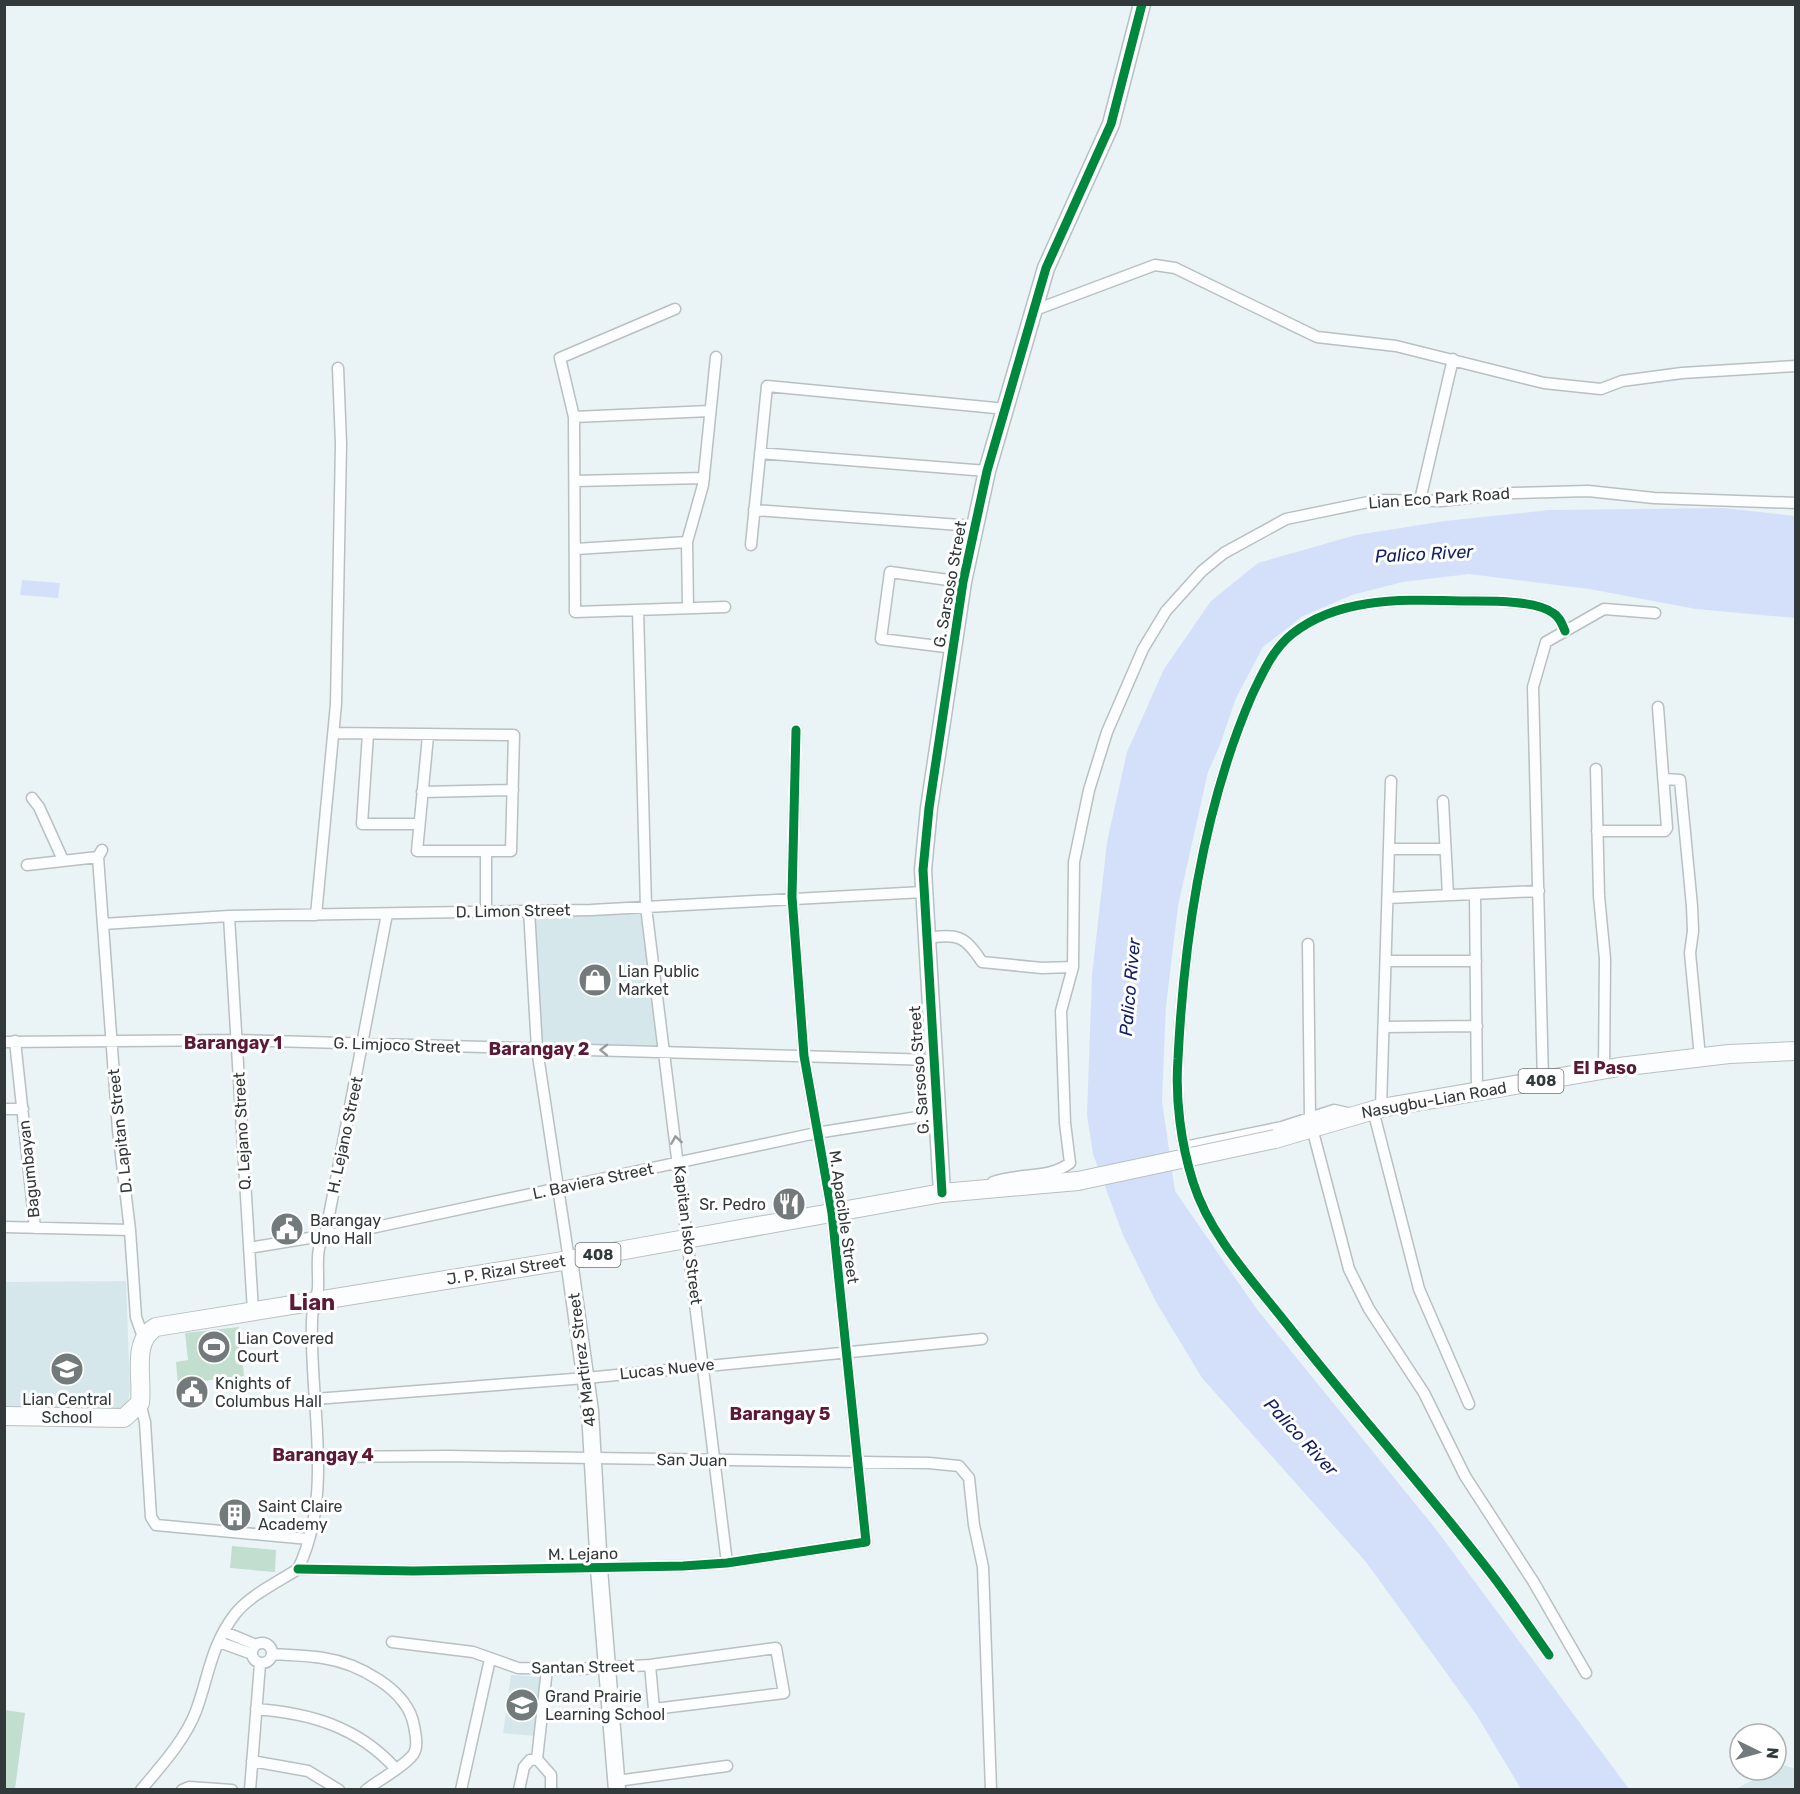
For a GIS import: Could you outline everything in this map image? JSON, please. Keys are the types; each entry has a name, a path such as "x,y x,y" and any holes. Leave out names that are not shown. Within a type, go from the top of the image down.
{"main road":[{"name":"Nasugbu-Lian Road","path":"1078,1181 1275,1139 1311,1123 1377,1109 1604,1070 1700,1057 1796,1051"},
{"name":"J. P. Rizal Street","path":"143,1337 156,1327 569,1260 942,1193 976,1188 1014,1188 1078,1181"},
{"path":"4,1416 115,1419 131,1413 140,1403 143,1337"}],"street":[{"name":"G. Sarsoso Street","path":"942,1193 925,938 924,851 963,582 987,471 1046,268 1111,124 1142,4"},
{"path":"1035,310 1155,265 1175,268 1317,337 1396,345 1544,383 1586,389 1601,388 1622,381 1682,373 1796,366"},
{"path":"675,309 560,358 574,417 575,612 725,607"},
{"path":"688,608 687,542 704,478 716,357"},
{"path":"1420,500 1453,359"},
{"path":"316,915 334,733 340,540 341,380 338,368"},
{"path":"751,545 767,386 1006,409"},
{"path":"574,417 710,411"},
{"path":"760,453 987,471"},
{"path":"575,481 704,478"},
{"name":"Lian Eco Park Road","path":"976,1188 1011,1176 1056,1173 1070,1163 1065,1123 1061,1011 1073,967 1074,862 1089,790 1107,732 1143,649 1166,612 1202,571 1224,553 1286,519 1378,500 1471,499 1513,493 1588,491 1654,498 1796,503"},
{"path":"754,510 974,526"},
{"path":"576,549 687,542"},
{"path":"954,648 880,639 890,572 963,582"},
{"path":"1549,1654 1491,1573 1349,1403 1225,1245 1202,1207 1184,1147 1177,1062 1191,920 1211,815 1236,732 1264,669 1289,636 1320,616 1353,605 1378,602 1468,601 1523,604 1548,609 1558,616 1565,631"},
{"path":"1543,1081 1533,687 1546,642 1604,609 1655,613"},
{"name":"Kapitan Isko Street","path":"638,610 646,907 662,1052 680,1163 705,1365 713,1460 727,1563"},
{"path":"1597,831 1666,830 1658,707"},
{"name":"M. Apacible Street","path":"796,730 792,897 804,1056 832,1213 866,1542"},
{"path":"334,733 428,736 514,735 511,851 417,851 428,736"},
{"path":"368,734 362,824 418,824"},
{"path":"1596,769 1601,930 1605,959 1604,1070"},
{"path":"1664,779 1680,780 1692,906 1693,931 1690,953 1700,1057"},
{"path":"1391,781 1384,1027 1377,1109 1419,1289 1469,1404"},
{"path":"422,792 513,790"},
{"path":"27,865 63,860 39,807 32,798"},
{"path":"1443,801 1448,895"},
{"path":"1390,849 1445,849"},
{"path":"486,851 486,912"},
{"name":"D. Lapitan Street","path":"63,860 100,853 103,924 136,1317 143,1337"},
{"path":"1388,898 1539,891"},
{"name":"D. Limon Street","path":"103,924 229,916 646,907 792,897 923,892"},
{"path":"1475,894 1478,1093"},
{"name":"48 Martirez Street","path":"529,910 537,1049 586,1378 606,1669 617,1785"},
{"name":"H. Lejano Street","path":"298,1569 309,1539 315,1503 318,1457 312,1320 316,1300 317,1256 322,1236 326,1230 364,1043 387,914"},
{"name":"Q. Lejano Street","path":"229,916 253,1311"},
{"path":"925,938 954,936 971,945 982,962 1042,968 1073,967"},
{"path":"1308,944 1311,1123 1349,1269 1369,1309 1424,1393 1465,1476 1533,1581 1586,1673"},
{"path":"1386,961 1476,961"},
{"path":"1384,1027 1477,1026"},
{"name":"G. Limjoco Street","path":"10,1041 237,1040 934,1060"},
{"name":"Bagumbayan","path":"10,1041 23,1109 35,1228"},
{"name":"Bagumbayan","path":"4,1109 23,1109"},
{"name":"L. Baviera Street","path":"249,1248 322,1236 816,1133 937,1114"},
{"path":"1184,1147 1311,1123"},
{"name":"Bagumbayan","path":"4,1227 130,1230"},
{"name":"Lucas Nueve","path":"315,1399 586,1378 982,1339"},
{"path":"140,1403 145,1422 151,1517 156,1525 309,1539"},
{"name":"San Juan","path":"318,1457 592,1458 959,1466 969,1478 974,1525 983,1567 991,1790"},
{"name":"M. Lejano","path":"298,1569 599,1569 727,1563 866,1542"},
{"path":"141,1790 186,1731 196,1711 208,1665 219,1642 242,1607 298,1569"},
{"path":"225,1632 254,1650 260,1664 250,1790"},
{"path":"219,1642 254,1650"},
{"name":"Santan Street","path":"392,1642 474,1652 518,1668 547,1669 606,1669 650,1665 776,1648 784,1693 654,1709 650,1665"},
{"path":"254,1650 262,1643 268,1645 272,1654"},
{"path":"260,1664 268,1661 272,1654"},
{"path":"272,1654 333,1660 359,1669 386,1686 410,1713 417,1743 413,1756 366,1790"},
{"path":"460,1790 490,1659"},
{"path":"547,1669 537,1759 551,1775 551,1790"},
{"path":"256,1709 293,1712 330,1723 382,1754 395,1768"},
{"path":"519,1790 524,1767 530,1760 537,1759"},
{"path":"252,1761 308,1771 339,1790"},
{"path":"617,1785 727,1766"},
{"path":"182,1790 195,1788 232,1790"}],"shaded area":[{"name":"Lian Public Market","path":"644,914 659,1047 542,1044 534,916"},
{"name":"Lian Central School","path":"126,1281 130,1391 128,1403 123,1409 110,1413 5,1408 4,1282"},
{"name":"Grand Prairie Learning School","path":"511,1675 541,1677 534,1736 503,1733"},
{"path":"1788,1766 1795,1769 1795,1789 1736,1789 1749,1782 1788,1782"}],"green space":[{"name":"Lian Covered Court","path":"239,1327 244,1376 178,1384 176,1362 188,1360 185,1333"},
{"path":"232,1546 276,1550 275,1572 230,1568"},
{"path":"5,1710 25,1713 15,1789 5,1789"}],"water":[{"name":"Palico River","path":"1724,508 1795,516 1795,618 1696,609 1589,589 1469,574 1403,582 1352,595 1303,616 1263,647 1236,698 1208,772 1178,906 1166,1006 1162,1101 1175,1191 1256,1308 1435,1528 1629,1789 1521,1789 1476,1714 1366,1562 1202,1378 1156,1302 1123,1235 1093,1154 1087,1115 1092,975 1107,842 1127,752 1164,669 1211,601 1258,563 1356,535 1445,521 1549,510"},
{"path":"22,580 60,583 58,598 20,595"}],"cycle path":[{"path":"942,1193 923,870 929,808 963,582 987,471 1046,268 1111,124 1142,4"},
{"path":"1549,1655 1465,1540 1248,1277 1210,1222 1193,1182 1182,1137 1177,1074 1191,920 1209,828 1235,738 1252,695 1269,662 1285,640 1311,621 1332,612 1376,602 1422,600 1524,603 1553,613 1565,631"},
{"path":"298,1569 413,1571 683,1566 727,1563 866,1542 832,1213 804,1056 792,897 796,730"}],"place":[{"name":"Lian Public Market","path":"595,980"},
{"name":"Sr. Pedro","path":"789,1204"},
{"name":"Barangay Uno Hall","path":"287,1229"},
{"name":"Lian Covered Court","path":"214,1347"},
{"name":"Lian Central School","path":"67,1369"},
{"name":"Knights of Columbus Hall","path":"192,1392"},
{"name":"Saint Claire Academy","path":"235,1515"},
{"name":"Grand Prairie Learning School","path":"522,1705"}],"district":[{"name":"Barangay 1","path":"233,1043"},
{"name":"Barangay 2","path":"539,1049"},
{"name":"El Paso","path":"1605,1068"},
{"name":"Lian","path":"312,1302"},
{"name":"Barangay 5","path":"780,1414"},
{"name":"Barangay 4","path":"323,1455"}]}
